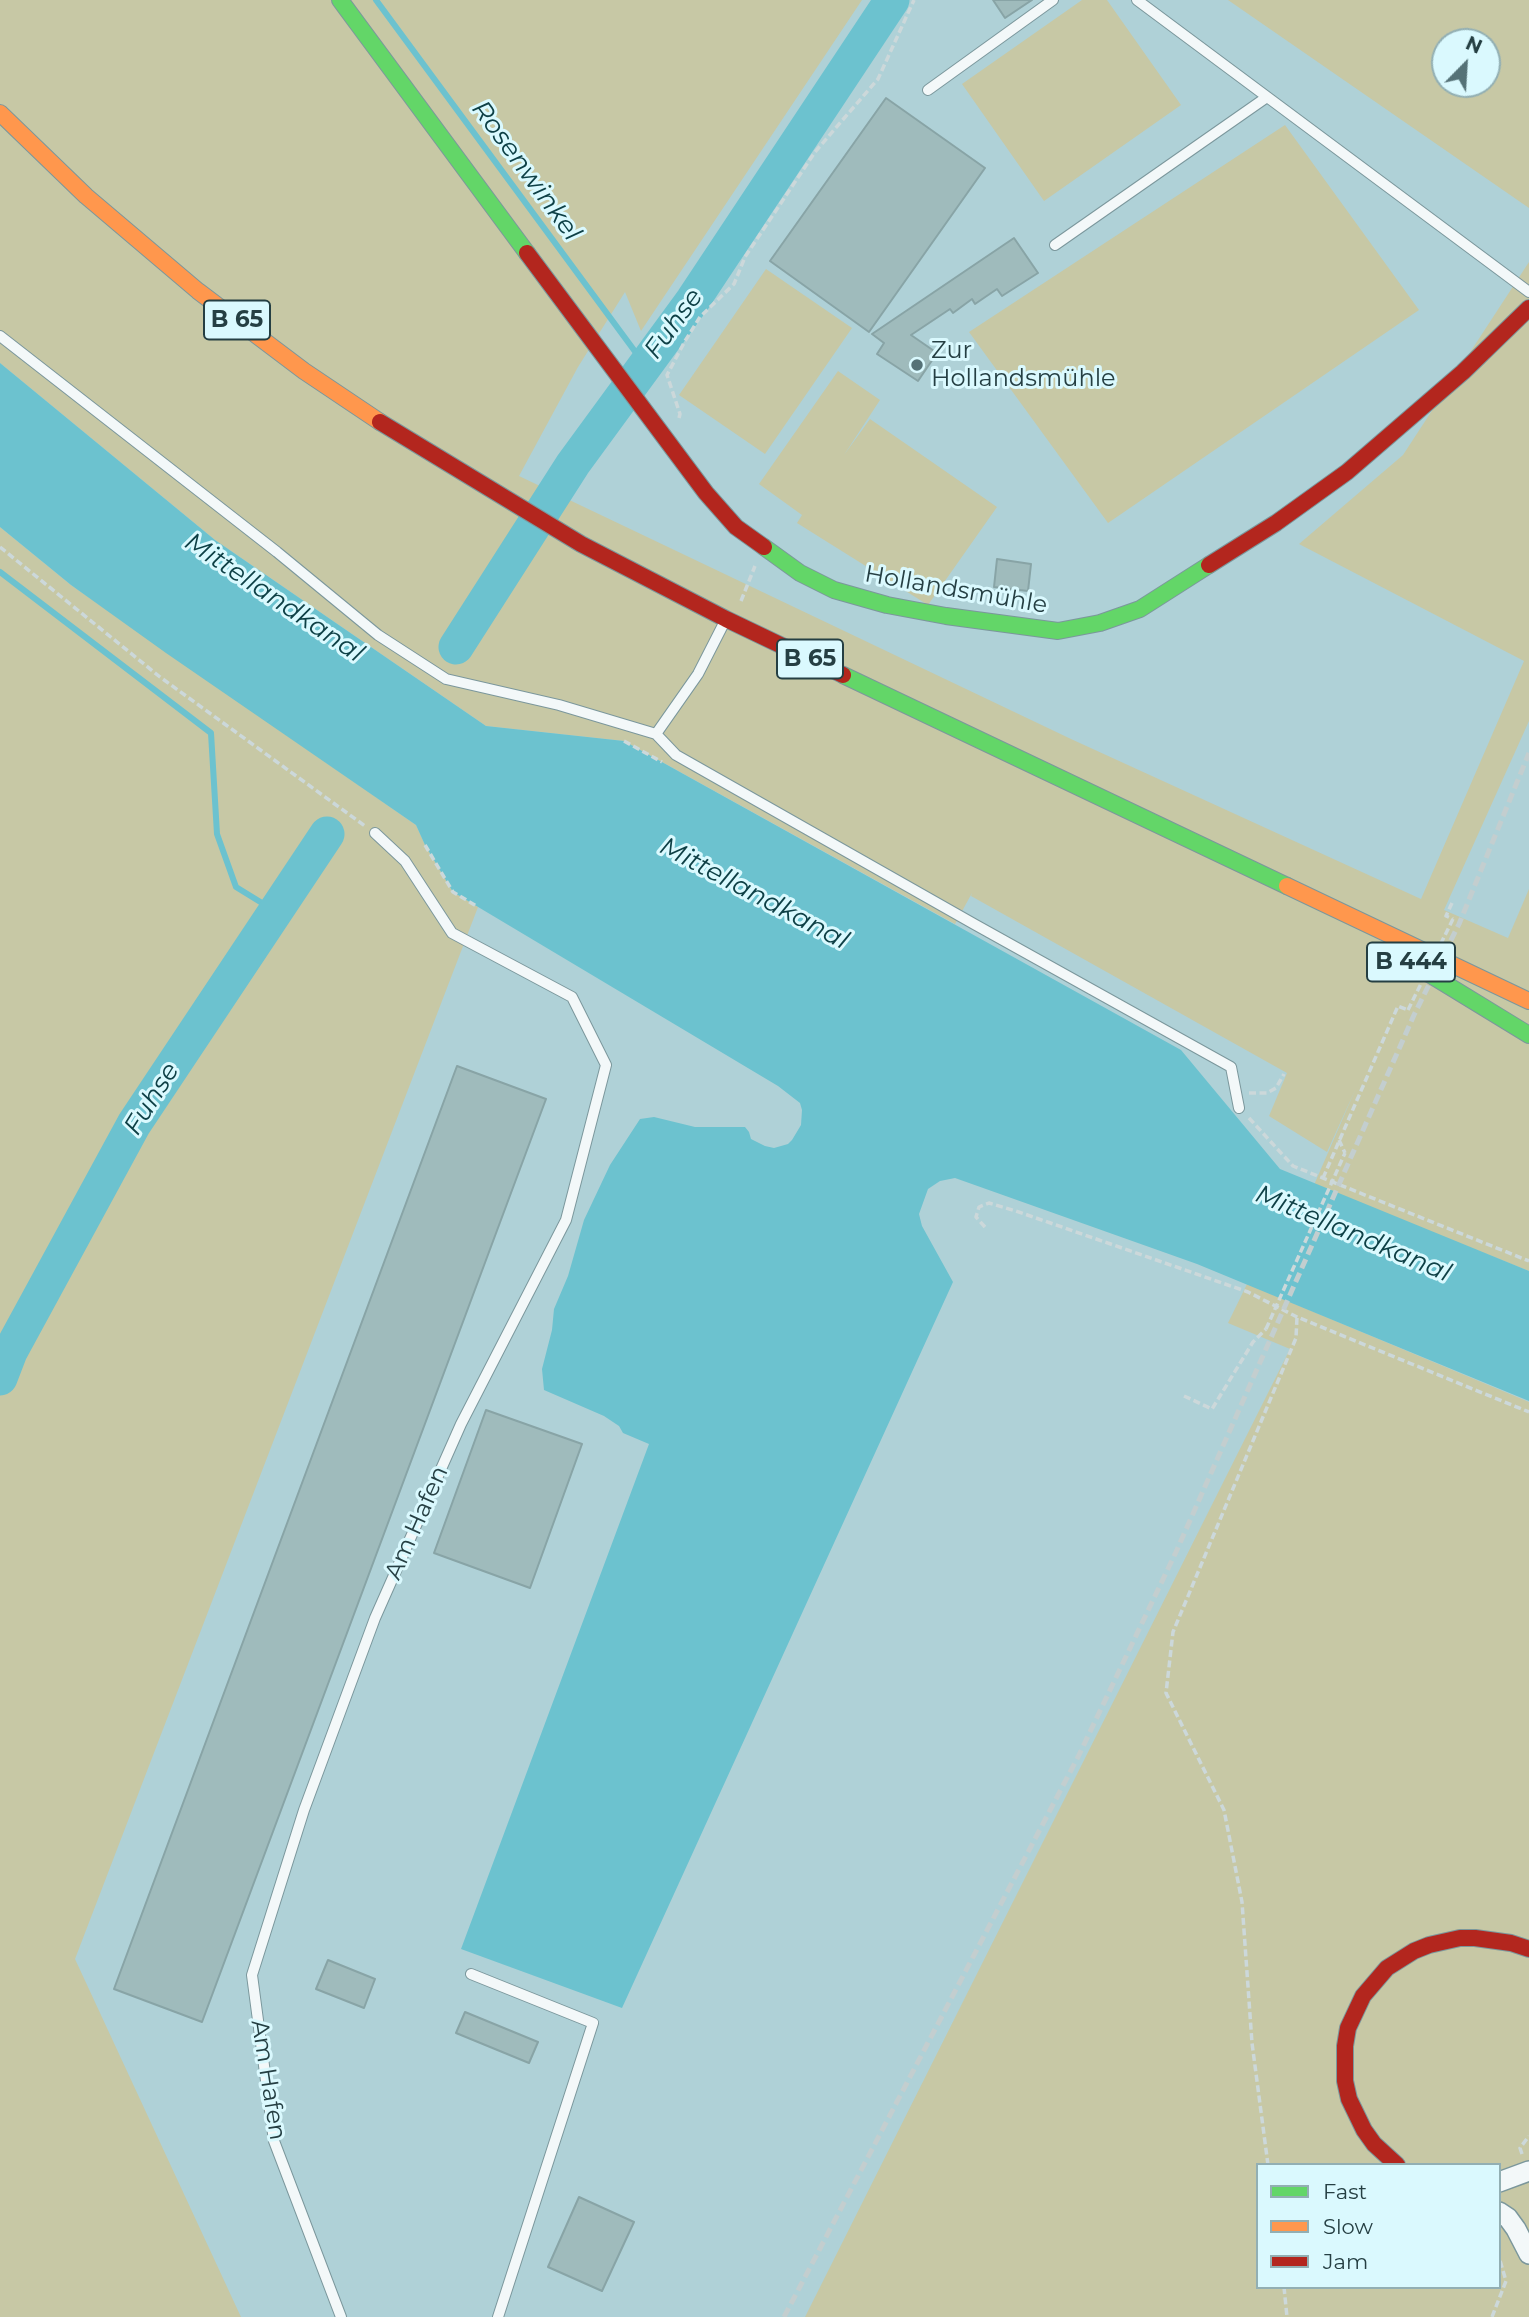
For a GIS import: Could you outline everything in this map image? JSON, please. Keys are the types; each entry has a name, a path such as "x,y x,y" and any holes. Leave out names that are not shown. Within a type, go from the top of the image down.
{"main road":[{"name":"Hollandsmühle","path":"340,0 597,349 706,493 736,527 800,573 834,590 887,605 1058,631 1100,624 1140,609 1276,523 1347,472 1463,372 1529,308"},
{"name":"B 65","path":"0,113 86,196 198,290 304,371 407,440 581,544 726,620 1529,1001"},
{"name":"B 444","path":"1293,888 1529,1035"},
{"path":"1395,2163 1364,2130 1352,2107 1345,2081 1348,2028 1363,1996 1387,1969 1406,1955 1429,1945 1460,1938 1475,1938 1529,1948"}],"street":[{"path":"1501,2181 1529,2171"},
{"path":"1501,2213 1516,2229 1529,2254"}],"lane":[{"path":"928,90 1053,0"},
{"path":"1137,0 1529,292"},
{"path":"1055,245 1267,97"},
{"path":"0,335 277,552 378,635 446,679 559,705 656,734 677,755 962,918 1231,1067 1239,1108"},
{"path":"656,734 698,674 726,620"},
{"name":"Am Hafen","path":"341,2317 274,2141 252,1975 304,1810 375,1618 461,1424 566,1220 606,1065 572,997 452,933 405,861 375,833"},
{"path":"471,1974 593,2023 499,2317"}],"path":[{"path":"680,414 667,375 685,341 701,317 734,284 745,257 815,152 878,79 914,0"},
{"path":"0,547 160,677 375,833"},
{"path":"726,620 741,601 764,549"},
{"path":"425,845 453,892 478,908"},
{"path":"1323,1178 1398,1006 1408,1010 1453,919 1446,916 1452,903"},
{"path":"1236,1093 1268,1093 1276,1088 1284,1074"},
{"path":"1239,1108 1293,1166 1529,1261"},
{"path":"1184,1396 1212,1409 1253,1342 1266,1329 1345,1153 1339,1138"},
{"path":"985,1227 976,1217 979,1207 989,1203 1248,1292 1297,1317 1529,1412"},
{"path":"1268,2163 1252,2043 1242,1902 1224,1810 1166,1693 1173,1632 1296,1338 1297,1317"},
{"path":"1492,2317 1506,2281 1501,2264"},
{"path":"1284,2289 1287,2317"}],"green space":[{"path":"0,0 862,0 641,331 625,292 578,367 519,476 1071,739 1421,899 1524,661 1299,544 1403,455 1529,262 1529,721 1444,910 1508,938 1529,889 1529,1271 1314,1185 1356,1088 1327,1152 1269,1116 1287,1073 971,896 972,893 955,924 624,741 486,726 215,540 0,363"},
{"path":"1082,0 1107,0 1181,105 1044,201 962,84"},
{"path":"1228,0 1529,0 1529,208"},
{"path":"1285,125 1419,310 1108,523 969,332"},
{"path":"766,269 852,328 765,454 679,395"},
{"path":"838,371 880,400 844,455 870,419 997,507 928,605 797,523 802,515 759,484"},
{"path":"0,527 71,585 416,825 453,892 478,907 75,1959 241,2317 0,2317"},
{"path":"1247,1284 1529,1402 1529,2317 805,2317 1290,1349 1228,1323"}],"water":[{"name":"Mittellandkanal","path":"0,363 215,540 486,726 624,741 1181,1050 1280,1169 1529,1271 1529,1401 1197,1264 955,1178 940,1181 928,1189 919,1214 922,1226 953,1282 622,2008 461,1949 649,1444 623,1433 619,1426 604,1416 544,1390 542,1369 552,1330 554,1309 568,1276 584,1220 610,1165 640,1119 654,1117 695,1127 745,1127 751,1139 774,1148 788,1144 801,1125 800,1103 778,1086 453,892 416,825 71,585 0,527"}],"building":[{"path":"993,0 1032,0 1005,18"},
{"path":"886,98 985,168 869,332 770,261"},
{"path":"1014,238 1038,273 1002,296 997,289 975,304 972,299 953,313 950,309 911,335 937,353 918,381 877,354 884,343 872,334"},
{"path":"997,559 1031,564 1028,591 994,587"},
{"path":"457,1066 546,1099 202,2022 114,1989"},
{"path":"486,1410 582,1444 530,1588 434,1553"},
{"path":"328,1960 375,1979 364,2008 316,1989"},
{"path":"465,2012 538,2042 529,2063 456,2033"},
{"path":"579,2197 634,2222 602,2291 548,2267"}],"waterway":[{"name":"Rosenwinkel","path":"376,0 645,365"},
{"name":"Fuhse","path":"456,647 573,464 693,300 892,0"},
{"path":"0,572 211,733 217,834 236,887 275,911"},
{"name":"Fuhse","path":"0,1378 10,1352 134,1124 327,834"}],"railway":[{"path":"784,2317 1078,1757 1176,1552 1414,1015 1459,924 1529,753"}],"traffic: fast":[{"path":"340,0 527,253"},
{"path":"764,547 800,573 834,590 887,605 946,616 1058,631 1100,623 1140,609 1209,565"},
{"path":"843,675 1287,886"},
{"path":"1421,969 1529,1035"}],"traffic: slow":[{"path":"0,113 86,196 198,291 304,371 380,422"},
{"path":"1287,886 1529,1001"}],"traffic: jam":[{"path":"527,253 706,493 736,527 764,547"},
{"path":"1209,565 1276,523 1347,472 1463,372 1529,308"},
{"path":"380,422 581,544 726,619 843,675"},
{"path":"1395,2163 1374,2144 1364,2130 1349,2099 1345,2081 1348,2028 1363,1996 1387,1968 1429,1945 1460,1938 1475,1938 1511,1943 1529,1949"}],"place":[{"name":"Zur Hollandsmühle","path":"917,365"}]}
